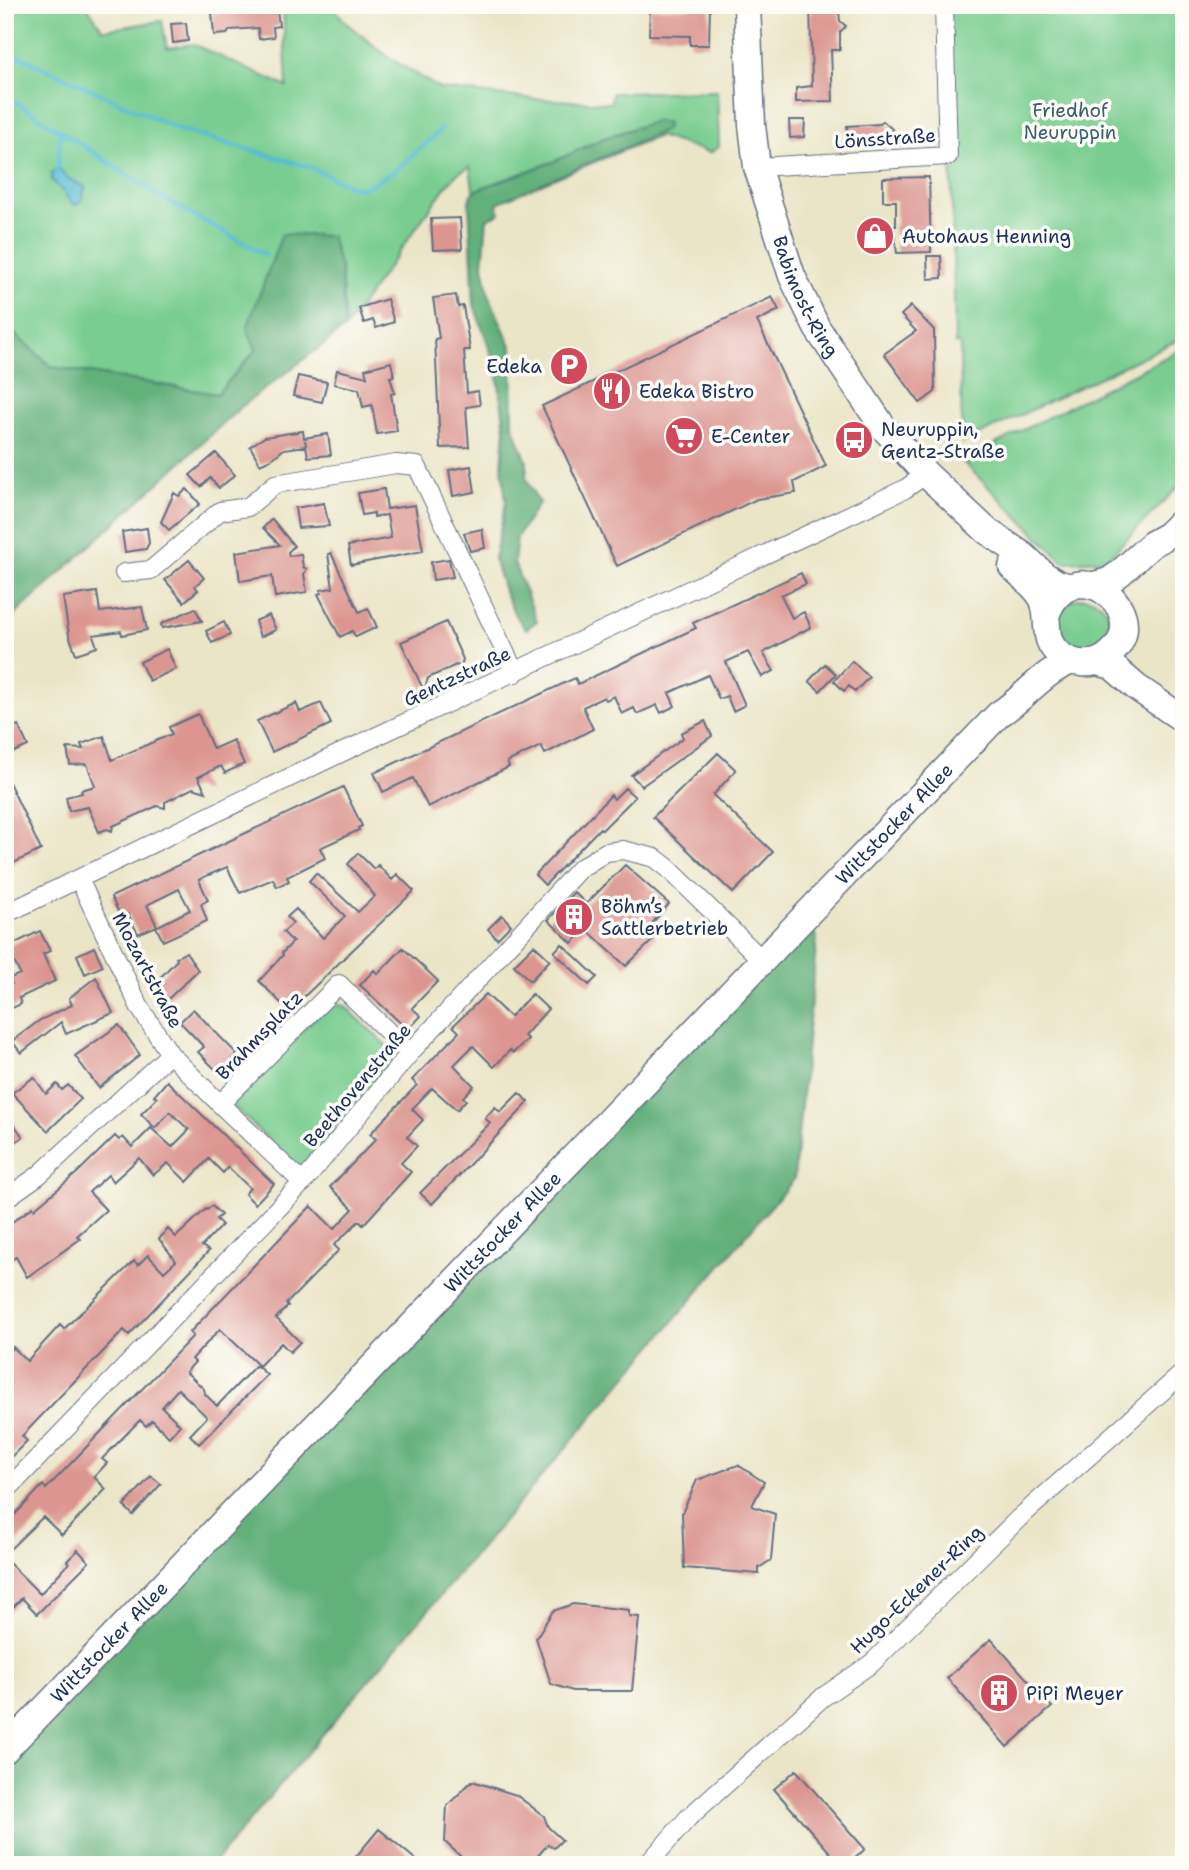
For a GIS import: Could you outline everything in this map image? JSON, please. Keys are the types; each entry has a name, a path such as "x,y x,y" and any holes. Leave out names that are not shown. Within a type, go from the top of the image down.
{"main road":[{"name":"Babimost-Ring","path":"747,5 752,125 757,167 788,263 817,328 883,427 926,474 987,531 1024,556 1051,579 1082,586"},
{"path":"999,714 1013,686 1042,651 1052,599 1082,586 1109,581 1176,527"},
{"path":"999,714 1024,696 1056,666 1084,662 1118,647 1126,595 1132,584 1151,565 1176,527"},
{"name":"Babimost-Ring","path":"987,531 1012,567 1042,598 1046,623"},
{"path":"1082,586 1107,591 1115,599 1128,652 1166,694 1181,717"},
{"path":"1046,623 1052,647 1084,662 1112,666 1157,702 1181,717"},
{"name":"Wittstocker Allee","path":"5,1750 999,714"}],"street":[{"name":"Lönsstraße","path":"757,167 948,156 944,5"},
{"path":"124,573 151,569 220,511 248,507 275,484 397,464 417,466 514,673"},
{"name":"Gentzstraße","path":"5,914 345,751 905,489 926,474"},
{"name":"Beethovenstraße","path":"5,1492 303,1183 410,1053 579,869 606,852 623,850 654,858 668,868 762,960"},
{"name":"Mozartstraße","path":"79,879 140,1008 170,1054 220,1104"},
{"name":"Brahmsplatz","path":"303,1183 220,1104 339,984 410,1053"},
{"path":"5,1199 39,1175 170,1054"},
{"name":"Hugo-Eckener-Ring","path":"647,1865 688,1818 823,1697 872,1663 1018,1520 1184,1372"}],"green space":[{"path":"5,5 86,5 103,30 162,21 167,48 193,44 287,87 283,5 332,5 346,23 387,56 440,89 535,99 611,103 612,93 717,91 719,147 710,153 659,136 476,210 470,167 458,173 446,186 345,328 341,271 257,350 217,394 52,367 5,326"},
{"name":"Friedhof Neuruppin","path":"948,5 1184,5 1184,337 962,443 960,344 955,344"},
{"path":"656,121 667,123 666,130 497,203 500,213 487,219 483,265 489,296 512,348 513,425 527,462 526,478 539,503 517,537 514,563 537,621 526,629 515,615 504,591 494,559 506,502 502,467 505,429 497,369 474,305 469,202 471,194 555,161 604,138"},
{"path":"282,234 331,236 341,271 345,328 241,407 5,624 5,326 52,367 217,394 256,350 247,328"},
{"path":"1184,348 1184,481 1106,560 1064,562 962,461"},
{"path":"1084,598 1094,600 1102,606 1108,614 1108,634 1102,642 1094,648 1084,650 1074,648 1066,642 1060,634 1058,624 1060,614 1066,606 1074,600"},
{"path":"805,927 817,937 794,1179 212,1865 5,1865 5,1761"},
{"path":"335,1004 345,1006 393,1052 393,1063 307,1169 301,1171 233,1106 235,1098 324,1008"}],"water":[{"path":"58,168 69,179 85,187 82,200 75,205 52,181 52,172"}],"building":[{"path":"249,5 268,5 269,10 277,9 279,26 273,27 274,37 259,39 258,28 230,30 227,34 214,35 212,13 249,10"},
{"path":"691,5 710,5 709,45 690,45 690,36 649,35 650,8 691,8"},
{"path":"810,5 836,5 840,21 846,26 840,32 840,50 831,50 833,101 796,102 796,88 812,86"},
{"path":"186,23 188,41 173,43 171,24"},
{"path":"789,120 805,120 804,137 790,138"},
{"path":"883,121 893,130 890,144 848,143 847,126 880,124"},
{"path":"929,177 931,252 897,253 893,226 896,226 896,201 883,201 883,178"},
{"path":"460,218 462,249 433,250 431,219"},
{"path":"927,256 941,256 942,278 928,279"},
{"path":"456,295 458,307 463,306 470,350 464,350 467,393 478,391 480,405 466,407 469,447 440,448 435,339 439,338 433,298"},
{"name":"E-Center","path":"772,297 779,310 757,321 826,466 794,482 796,493 757,499 617,566 542,406"},
{"path":"387,299 394,322 376,328 373,320 364,323 359,308"},
{"path":"911,306 934,330 935,392 920,403 884,354 916,331 901,315"},
{"path":"391,362 394,376 390,377 395,393 391,394 397,431 377,434 372,405 363,407 359,389 334,384 337,370 367,377 365,369"},
{"path":"298,376 327,382 322,402 293,396"},
{"path":"303,431 304,438 328,434 331,455 308,457 305,440 306,446 284,449 260,464 250,446 265,437"},
{"path":"216,453 235,475 219,488 210,478 201,487 190,475"},
{"path":"471,466 475,492 453,496 449,470"},
{"path":"187,489 200,504 169,530 161,522 174,493 179,496"},
{"path":"384,489 387,509 415,505 423,551 351,565 348,546 391,538 387,515 362,515 358,493"},
{"path":"324,503 329,526 298,528 295,508"},
{"path":"272,519 294,546 288,552 289,556 301,554 303,567 307,569 304,574 307,592 275,597 272,576 240,581 236,552 280,545 263,528"},
{"path":"147,528 149,543 146,549 125,552 122,532"},
{"path":"482,529 485,548 470,551 464,533"},
{"path":"331,553 359,612 368,608 377,627 356,637 352,631 340,637 318,594 321,593 320,590 333,588 328,554"},
{"path":"449,559 453,577 433,580 431,562"},
{"path":"189,560 204,578 195,586 198,590 184,602 165,580"},
{"path":"801,573 806,584 781,595 792,618 804,612 811,627 763,653 774,671 762,677 748,652 726,662 745,705 733,711 727,696 719,699 708,675 669,693 675,706 661,713 657,705 637,714 634,708 622,714 614,696 606,700 604,697 583,707 593,729 545,754 541,746 507,762 509,767 428,807 413,778 383,792 374,773 575,678 578,684 696,628 693,623"},
{"path":"97,592 100,612 142,607 147,630 122,635 121,631 93,635 97,647 76,654 69,635 63,597"},
{"path":"195,608 202,621 162,628 161,624"},
{"path":"269,615 276,630 260,637 255,621"},
{"path":"224,622 230,635 212,643 206,631"},
{"path":"446,622 463,659 461,667 456,665 428,678 424,691 401,642"},
{"path":"167,649 176,669 149,681 140,662"},
{"path":"852,661 869,677 855,692 849,686 844,691 834,681"},
{"path":"825,664 836,674 820,691 809,681"},
{"path":"296,703 300,712 321,703 331,724 272,752 257,721"},
{"path":"198,714 213,749 233,740 244,764 225,773 221,766 198,777 206,792 193,788 165,802 165,808 157,806 113,826 112,831 107,829 99,832 88,807 69,811 66,797 95,786 87,764 70,765 67,748 83,749 81,744 104,736 112,760 172,734 169,727"},
{"path":"705,721 712,736 642,786 631,775 683,738 681,733"},
{"path":"18,725 28,746 5,756 5,731"},
{"path":"718,753 736,770 713,795 773,852 733,893 653,817"},
{"path":"5,774 41,850 5,867"},
{"path":"343,787 362,826 359,830 320,848 325,858 287,877 289,881 277,887 273,879 240,893 227,867 204,877 199,880 208,900 201,904 207,921 163,941 156,927 190,910 179,889 147,905 157,926 138,934 128,914 121,917 111,897"},
{"path":"625,788 635,797 602,830 600,828 545,885 535,875 611,795 614,799"},
{"path":"358,853 374,869 378,865 392,880 397,874 414,891 289,1011 259,981 293,942 283,932 293,923 287,917 296,909 323,938 345,916 309,881 316,873 358,912 375,896 348,864"},
{"path":"625,865 669,904 647,929 656,937 626,966 586,929 572,943 548,920 574,892 586,904"},
{"path":"502,915 511,925 497,939 488,929"},
{"path":"40,931 50,951 43,954 55,981 19,998 21,1004 10,1009 7,1003 5,1004 5,969 12,985 10,978 20,974 7,947"},
{"path":"562,944 597,977 589,985 554,952"},
{"path":"534,945 550,960 530,981 514,965"},
{"path":"94,947 103,966 85,974 77,955"},
{"path":"403,948 438,981 412,1008 421,1016 408,1030 360,985 374,970 378,974"},
{"path":"186,952 198,970 168,999 153,985 176,958"},
{"path":"96,977 113,1013 66,1034 61,1022 21,1053 12,1041 40,1020 72,1005 69,998"},
{"path":"486,994 510,1017 532,994 548,1009 524,1036 528,1039 513,1053 510,1050 494,1067 473,1046 454,1065 474,1086 463,1097 466,1100 457,1110 432,1088 412,1109 423,1120 407,1137 417,1146 401,1163 411,1172 363,1225 359,1221 334,1245 339,1250 286,1304 288,1306 276,1318 300,1342 290,1352 281,1343 259,1366 220,1329 192,1359 195,1362 186,1372 217,1406 256,1365 267,1375 199,1444 190,1435 207,1417 178,1389 162,1407 180,1425 169,1437 152,1420 146,1426 140,1420 102,1459 107,1463 94,1477 106,1489 62,1535 43,1517 5,1554 5,1525 43,1485 46,1489 193,1336 190,1332 311,1206 334,1229 353,1209 330,1187 376,1139 370,1134 417,1085 412,1080 459,1032 453,1026"},
{"path":"193,1009 237,1054 233,1059 236,1062 222,1076 198,1052 204,1047 180,1022"},
{"path":"119,1025 140,1055 99,1088 75,1056"},
{"path":"34,1077 46,1094 57,1084 62,1090 68,1085 81,1099 48,1131 12,1093"},
{"path":"167,1081 274,1184 255,1204 245,1194 250,1188 228,1167 223,1173 209,1159 187,1182 168,1163 153,1175 139,1158 113,1182 108,1175 89,1192 106,1210 77,1236 80,1239 27,1277 16,1257 5,1263 5,1227 33,1207 34,1209 115,1136 119,1140 123,1137 132,1147 151,1128 172,1147 189,1130 170,1112 155,1128 141,1114 157,1098 154,1096"},
{"path":"519,1093 529,1102 432,1204 420,1193 490,1123 485,1118 495,1107 500,1112"},
{"path":"5,1112 23,1137 5,1149"},
{"path":"212,1206 221,1215 216,1219 222,1225 202,1246 209,1251 129,1335 124,1330 67,1389 22,1436 27,1441 5,1463 5,1355 13,1347 27,1361 60,1325 64,1329 134,1261 138,1265 148,1255 164,1272 176,1261 159,1239 168,1229 176,1237"},
{"path":"738,1465 764,1482 752,1506 775,1514 771,1560 759,1568 759,1574 684,1568 682,1513 697,1480"},
{"path":"151,1476 161,1484 133,1515 124,1506"},
{"path":"78,1550 89,1562 37,1614 22,1598 5,1616 5,1559 40,1594"},
{"path":"573,1604 629,1610 629,1616 639,1617 632,1691 573,1691 551,1684 536,1638 553,1611"},
{"name":"PiPi Meyer","path":"991,1639 1052,1707 1007,1747 947,1678"},
{"path":"796,1770 865,1849 848,1865 841,1865 774,1789"},
{"path":"472,1781 516,1795 544,1816 548,1827 562,1840 554,1848 548,1844 530,1865 470,1865 445,1842 447,1806"},
{"path":"379,1829 422,1865 349,1865"}],"waterway":[{"path":"5,50 180,130 310,167 350,186 364,188 395,171 442,129"},
{"path":"5,95 171,203 266,255"},
{"path":"58,168 61,131"}],"place":[{"name":"Autohaus Henning","path":"875,236"},
{"name":"Edeka","path":"569,366"},
{"name":"Edeka Bistro","path":"612,391"},
{"name":"E-Center","path":"684,436"},
{"name":"Neuruppin, Gentz-Straße","path":"854,440"},
{"name":"Böhm’s Sattlerbetrieb","path":"574,917"},
{"name":"PiPi Meyer","path":"999,1693"}]}
